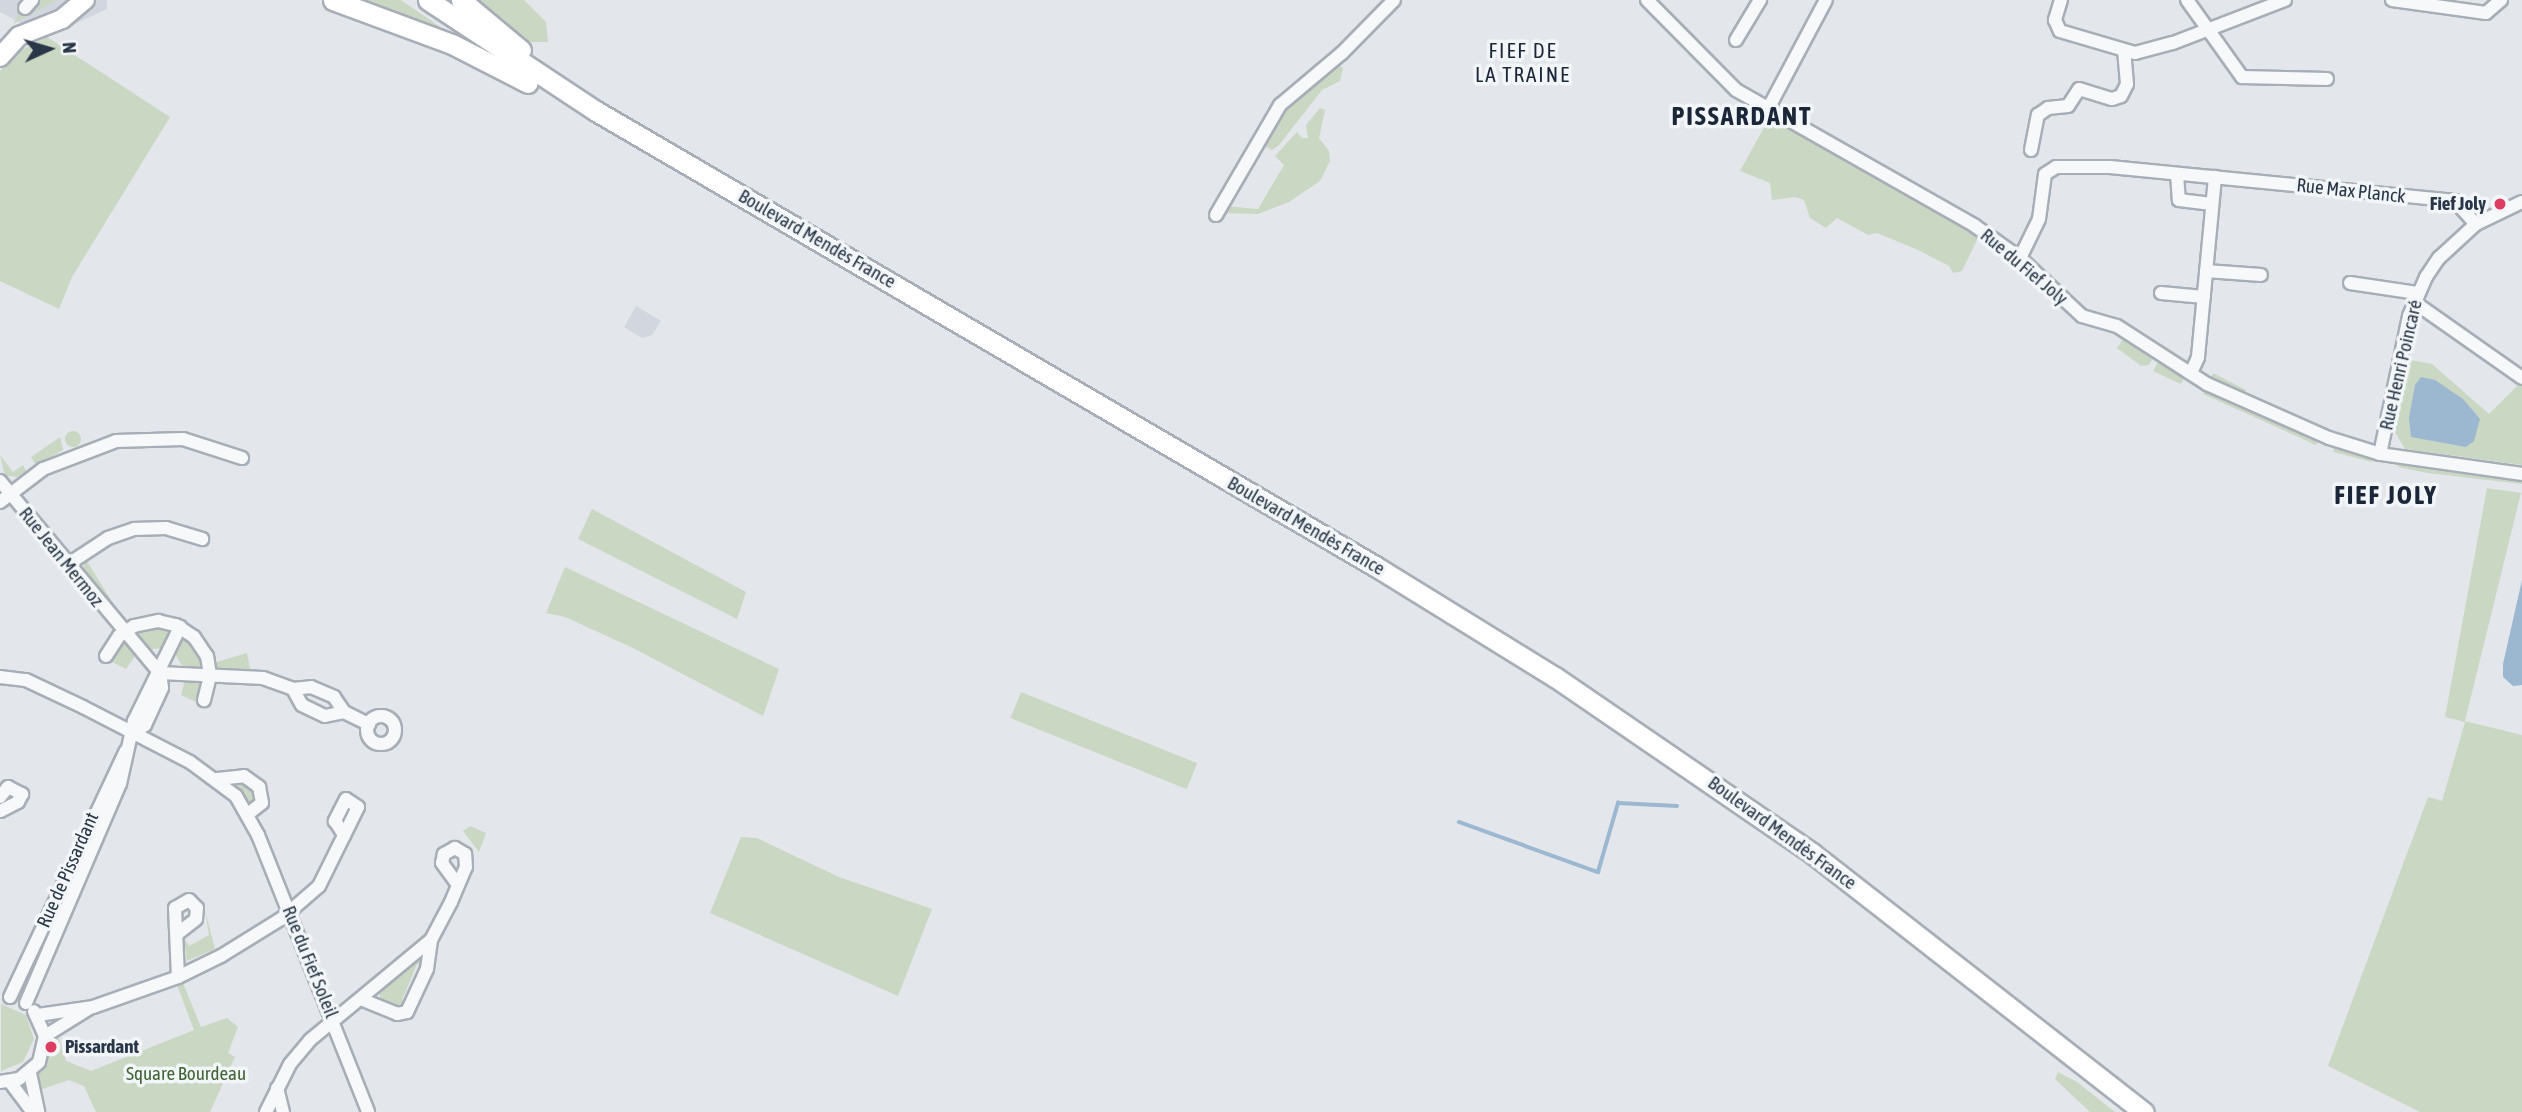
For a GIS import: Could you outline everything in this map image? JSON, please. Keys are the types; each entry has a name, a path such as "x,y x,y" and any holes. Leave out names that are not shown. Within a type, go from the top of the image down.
{"main road":[{"path":"0,47 16,30 50,16 70,0"},
{"path":"0,57 19,36 62,19 85,0"},
{"path":"333,0 461,48 572,110 578,108"},
{"name":"Boulevard Mendès France","path":"416,0 578,108 1552,682 1802,856 2131,1112"},
{"name":"Boulevard Mendès France","path":"428,0 616,123 1375,566 1555,677 1812,853 2144,1112"},
{"path":"461,0 525,53 605,108 616,123"}],"street":[{"path":"1216,215 1280,105 1342,53 1394,0"},
{"name":"Rue du Fief Joly","path":"1647,0 1726,81 1768,109 1975,226 2020,258 2077,313 2117,326 2238,400 2329,438 2380,454 2522,474"},
{"path":"1736,40 1760,0"},
{"path":"1768,109 1826,0"},
{"path":"2061,0 2055,20 2060,31 2124,52 2150,50 2285,0"},
{"path":"2187,0 2205,29 2242,77 2327,79"},
{"path":"2392,0 2486,13 2501,0"},
{"path":"2031,150 2038,115 2048,108 2068,106 2079,89 2112,99 2121,96 2127,84 2124,52"},
{"name":"Rue Max Planck","path":"2020,258 2039,219 2044,178 2052,168 2215,177 2455,201 2476,224"},
{"path":"2177,174 2179,200 2213,204"},
{"path":"2191,373 2197,365 2215,177"},
{"name":"Rue Henri Poincaré","path":"2380,454 2416,297 2439,258 2476,224 2522,202"},
{"path":"2206,271 2261,275"},
{"path":"2350,283 2416,297 2522,378"},
{"path":"2161,293 2204,297"},
{"path":"5,497 43,469 80,452 134,438 183,439 242,458"},
{"name":"Rue Jean Mermoz","path":"0,481 5,497 70,563 123,633 160,673"},
{"path":"70,563 108,538 134,529 166,528 202,538"},
{"path":"106,656 123,633 152,622 180,627 205,651 210,676 204,700"},
{"path":"132,739 134,721 160,673 180,627"},
{"path":"160,673 263,678 293,689 311,687 334,697 344,712 369,724"},
{"name":"Rue du Fief Soleil","path":"0,677 36,684 132,739 218,779 248,814 334,1021 368,1112"},
{"path":"293,689 302,705 325,716 344,712"},
{"name":"Rue de Pissardant","path":"5,996 117,764 132,739"},
{"name":"Rue de Pissardant","path":"26,1003 120,784 132,739"},
{"name":"Rue du Fief Soleil","path":"218,779 244,776 258,787 262,803 248,814"},
{"path":"0,797 8,787 22,794 18,802 0,811"},
{"path":"38,1015 90,1008 178,977 289,912 319,886 344,835"},
{"path":"363,1000 397,1014 407,1012 427,969 431,940 458,885"},
{"path":"177,934 178,977"},
{"path":"266,1112 300,1051 431,940"},
{"path":"5,996 26,1003 38,1015 45,1036 43,1054 30,1073 5,1082 36,1112"},
{"path":"45,1036 90,1008"},
{"path":"30,1073 36,1112"},
{"path":"277,1088 283,1112"}],"shaded area":[{"path":"0,0 107,0 107,9 47,37 0,12"},
{"path":"636,306 661,321 652,335 642,338 624,327"}],"green space":[{"path":"42,0 57,0 13,24 19,14"},
{"path":"347,0 401,0 468,46"},
{"path":"472,0 524,0 546,22 548,42 525,42"},
{"path":"47,37 170,117 72,277 59,309 0,281 0,71 16,53"},
{"path":"1337,63 1343,68 1340,81 1322,90 1279,145 1272,150 1260,143 1286,104"},
{"path":"1320,108 1325,110 1319,138 1329,151 1330,161 1320,181 1289,202 1258,214 1222,213 1225,206 1258,209 1284,165 1275,156 1297,132 1302,138 1308,138 1306,125"},
{"path":"1771,115 1980,234 1962,271 1953,273 1949,266 1918,250 1877,233 1868,235 1837,218 1826,228 1810,218 1804,200 1795,197 1772,200 1770,183 1740,171"},
{"path":"2125,336 2154,356 2149,365 2141,366 2117,348"},
{"path":"2160,359 2185,376 2181,384 2153,371"},
{"path":"2410,360 2432,364 2489,414 2522,381 2522,465 2405,449 2395,432"},
{"path":"2213,373 2246,390 2243,395 2210,378"},
{"path":"2205,389 2319,438 2316,445 2203,394"},
{"path":"73,431 79,433 79,445 73,447 67,445 65,439 67,433"},
{"path":"60,437 63,450 36,465 31,457"},
{"path":"2335,445 2374,456 2372,462 2333,452"},
{"path":"0,455 13,472 23,465 26,471 18,477 5,476"},
{"path":"2399,461 2522,479 2522,484 2428,473 2398,467"},
{"path":"2487,488 2521,493 2465,721 2522,735 2522,1112 2420,1112 2328,1066 2428,797 2442,801 2465,722 2445,717"},
{"path":"592,509 746,592 737,619 578,539"},
{"path":"85,558 124,621 131,623 125,626 83,571"},
{"path":"565,567 779,669 763,716 633,648 565,617 546,613"},
{"path":"154,625 174,629 165,648 142,650 133,631"},
{"path":"185,636 203,658 206,671 185,671 174,652"},
{"path":"122,639 135,656 126,669 108,660"},
{"path":"247,653 250,669 214,669 213,663"},
{"path":"185,680 205,681 198,703 181,695"},
{"path":"1021,692 1197,763 1187,789 1011,718"},
{"path":"243,780 257,796 251,804 233,783"},
{"path":"470,826 486,833 479,852 463,831"},
{"path":"741,837 757,838 839,877 932,909 898,996 710,913"},
{"path":"205,910 215,949 187,961 183,936 189,946 209,935"},
{"path":"50,926 51,931 24,993 24,979"},
{"path":"415,959 422,959 425,966 417,964 402,1000 410,1003 403,1008 380,998 380,991"},
{"name":"Square Bourdeau","path":"183,983 201,1027 227,1018 238,1027 228,1053 235,1057 210,1112 96,1112 84,1086 69,1080 37,1091 34,1075 49,1053 50,1035 58,1035 66,1061 91,1071 194,1030 177,985"},
{"path":"1,1004 26,1015 34,1039 23,1062 1,1071"},
{"path":"2058,1072 2077,1082 2115,1112 2090,1112 2055,1079"}],"water":[{"path":"2421,377 2435,380 2463,399 2480,419 2474,441 2466,447 2411,437 2409,418 2415,385"},
{"path":"2522,580 2522,685 2513,686 2503,677 2503,664"}],"waterway":[{"path":"1459,822 1598,872 1618,803 1677,806"}],"place":[{"name":"Fief Joly","path":"2500,204"},
{"name":"Pissardant","path":"51,1047"}],"district":[{"name":"FIEF DE LA TRAINE","path":"1523,62"},
{"name":"PISSARDANT","path":"1742,117"},
{"name":"FIEF JOLY","path":"2386,496"}]}
